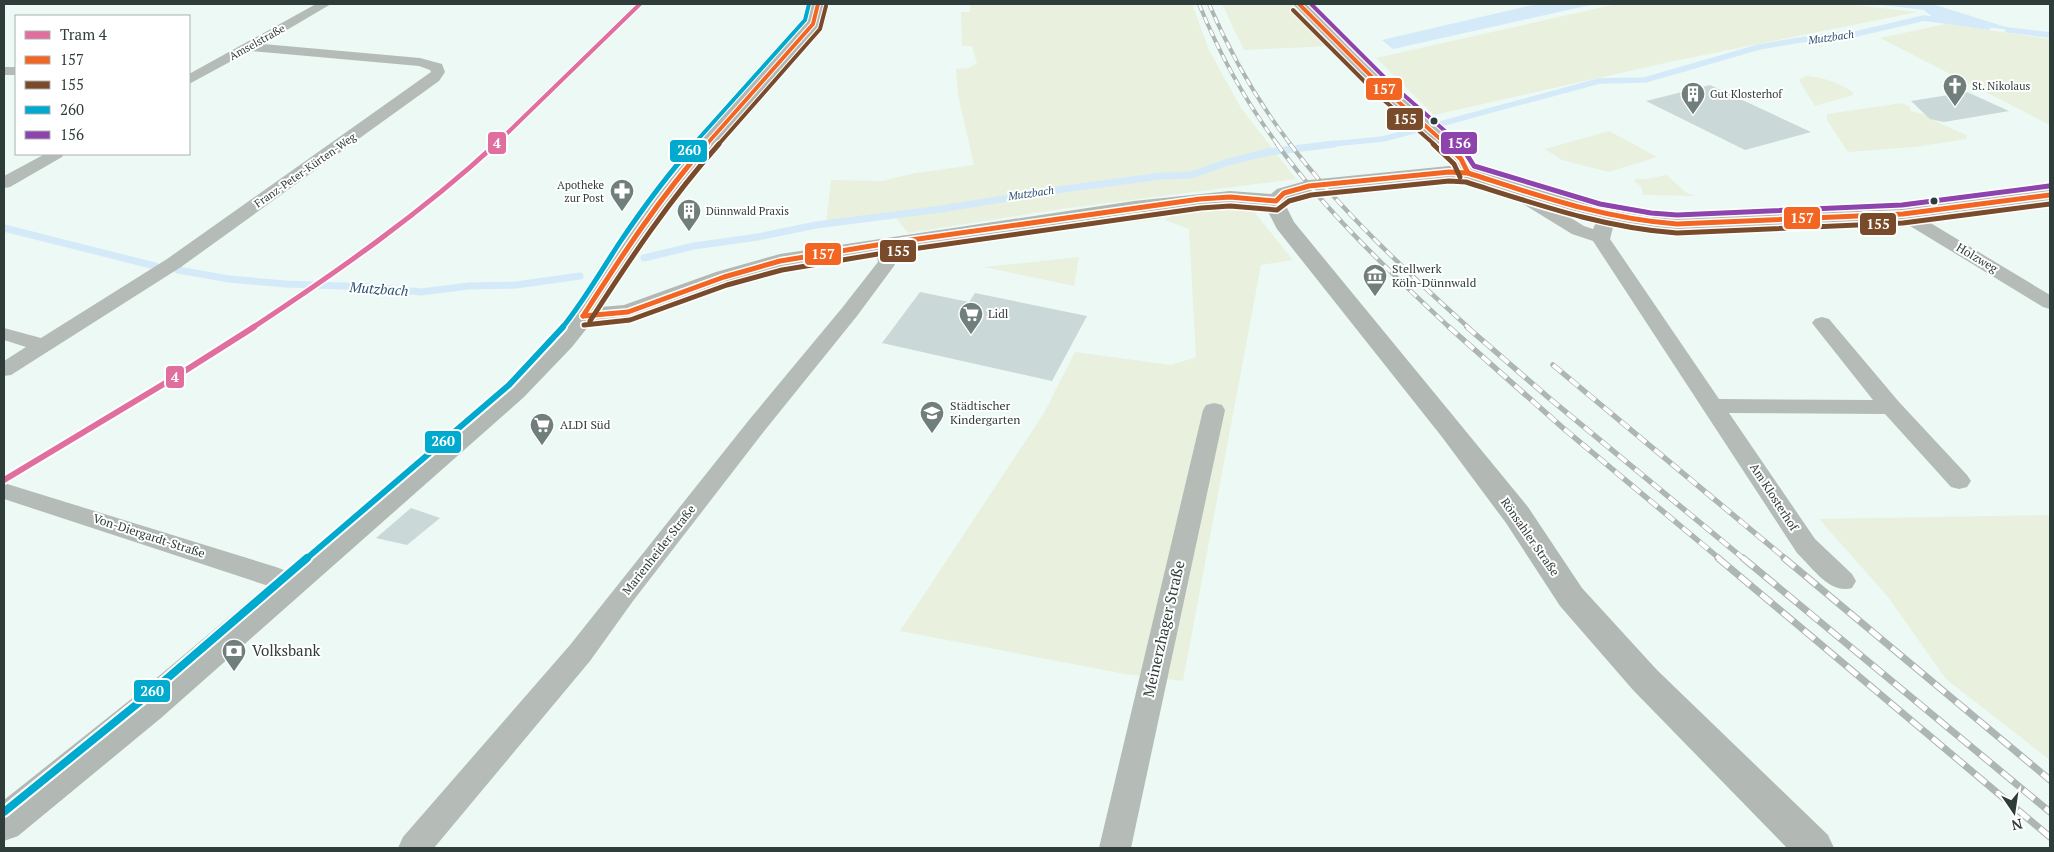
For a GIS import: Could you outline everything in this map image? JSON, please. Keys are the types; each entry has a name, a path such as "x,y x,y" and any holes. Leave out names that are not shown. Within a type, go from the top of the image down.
{"main road":[{"path":"4,822 141,714 515,391 563,342 583,316 628,246 688,165 813,24 818,4"},
{"path":"583,316 628,312 724,276 780,261 882,244 1190,200 1230,197 1276,201 1284,193 1310,186 1450,172 1468,173 1503,184 1603,227 1647,223 1677,224 1903,214 2050,195"},
{"name":"Rönsahler Straße","path":"1276,201 1276,208 1285,224 1452,431 1517,515 1571,597 1645,680 1814,848"}],"street":[{"name":"Amselstraße","path":"190,78 325,4"},
{"path":"1299,4 1384,89 1461,159 1468,173"},
{"name":"Franz-Peter-Kürten-Weg","path":"4,370 166,268 434,78 438,72 437,67 420,62 248,47"},
{"path":"4,183 54,155"},
{"name":"Holzweg","path":"1903,214 2050,303"},
{"name":"Am Klosterhof","path":"1603,227 1714,406 1806,546 1843,581"},
{"name":"Marienheider Straße","path":"414,848 580,653 757,425 850,312 887,262 882,244"},
{"path":"1822,324 1891,407 1959,481"},
{"path":"4,334 43,345"},
{"path":"1714,406 1891,407"},
{"name":"Meinerzhager Straße","path":"1115,848 1214,410"},
{"name":"Von-Diergardt-Straße","path":"4,491 59,507 293,584"}],"green space":[{"path":"970,4 1192,4 1209,50 1241,108 1296,179 1061,209 908,233 892,213 826,223 831,180 882,181 915,173 974,165 958,95 956,69 969,68 977,63 972,46 962,46 961,12 970,12"},
{"path":"1222,4 1291,4 1332,46 1244,50"},
{"path":"1617,4 1843,4 1917,12 1674,61 1434,115 1376,58"},
{"path":"1946,24 2050,39 2050,125 1880,38"},
{"path":"1806,76 1836,83 1853,92 1853,95 1815,106 1799,80"},
{"path":"1902,103 1910,107 1911,111 1927,115 1933,120 1966,135 1967,139 1915,147 1848,152 1827,120 1827,114"},
{"path":"1609,131 1657,157 1609,172 1562,160 1545,149"},
{"path":"1667,175 1685,192 1695,196 1643,195 1641,186 1634,182 1636,179"},
{"path":"1190,205 1161,219 934,243 1117,213"},
{"path":"1233,206 1255,213 1293,260 1261,265 1183,681 1125,674 900,631 1044,413 1075,352 1171,365 1196,357 1189,229 1165,220 1172,215 1189,210"},
{"path":"1079,257 1074,286 984,267"},
{"path":"2050,515 2050,760 1946,679 1888,597 1819,519"}],"water":[{"path":"1537,4 1595,4 1393,49 1382,40"},
{"path":"1875,4 1932,4 2019,31 1953,23 1935,19 1924,10"}],"building":[{"name":"Gut Klosterhof","path":"1710,85 1811,132 1745,150 1646,101"},
{"name":"St. Nikolaus","path":"1967,92 2009,111 1944,122 1930,119 1911,101"},
{"name":"Lidl","path":"920,292 969,302 975,293 1087,316 1052,381 882,343"},
{"path":"411,508 440,518 407,545 376,538"}],"waterway":[{"name":"Mutzbach","path":"1440,124 1599,81 1645,80 1759,47 1825,36 1856,34 1924,18 1988,27"},
{"name":"Mutzbach","path":"2008,30 2050,35"},
{"name":"Mutzbach","path":"1321,145 1383,139 1417,130"},
{"name":"Mutzbach","path":"644,258 694,246 758,237 816,225 941,209 1064,189 1161,176 1191,175 1228,162 1269,152 1334,144"},
{"name":"Mutzbach","path":"4,228 155,266"},
{"name":"Mutzbach","path":"178,270 229,279 286,284 370,287 421,292 469,286 516,285 580,276"}],"railway":[{"path":"1199,4 1234,77 1278,145"},
{"path":"1209,4 1226,41 1246,77 1267,112 1291,145"},
{"path":"1277,144 1337,217 1381,263 1450,328"},
{"path":"1290,144 1353,217 1398,263 1469,328"},
{"path":"1449,327 1563,428 1720,559"},
{"path":"1467,327 1549,398 1744,559"},
{"path":"1553,365 1786,559"},
{"path":"1718,558 2050,837"},
{"path":"1743,558 2050,812"},
{"path":"1784,558 2050,780"}],"tram line":[{"name":"4","path":"4,480 227,344 281,309 387,233 439,193 491,148 640,4"}],"transit line":[{"name":"260","path":"4,812 142,700 509,385 556,336 576,311 621,241 681,159 805,20 809,4"},
{"name":"157","path":"583,316 628,246 688,165 813,24 818,4"},
{"name":"157","path":"1299,4 1384,89 1453,150 1461,159 1468,173"},
{"name":"156","path":"1311,4 1390,83 1459,143 1468,154 1474,166 1600,204 1651,213 1677,215 1902,205 2049,186"},
{"name":"155","path":"590,321 635,251 695,171 820,29 826,6"},
{"name":"155","path":"1293,10 1378,95 1447,156 1454,164 1460,177"},
{"name":"157","path":"583,316 628,312 724,277 780,261 883,244 1200,199 1230,197 1276,201 1284,193 1309,186 1449,172 1468,173 1597,213 1650,222 1677,224 1903,214 2050,195"},
{"name":"155","path":"584,325 630,320 727,285 782,270 884,253 1201,208 1230,206 1277,210 1289,201 1311,195 1449,181 1466,182 1597,222 1650,231 1677,233 1903,223 2050,204"}],"place":[{"name":"St. Nikolaus","path":"1955,107"},
{"name":"Gut Klosterhof","path":"1693,115"},
{"name":"Apotheke zur Post","path":"622,212"},
{"name":"Dünnwald Praxis","path":"689,232"},
{"name":"Stellwerk Köln-Dünnwald","path":"1375,297"},
{"name":"Lidl","path":"971,335"},
{"name":"Städtischer Kindergarten","path":"932,434"},
{"name":"ALDI Süd","path":"542,446"},
{"name":"Volksbank","path":"234,672"}]}
